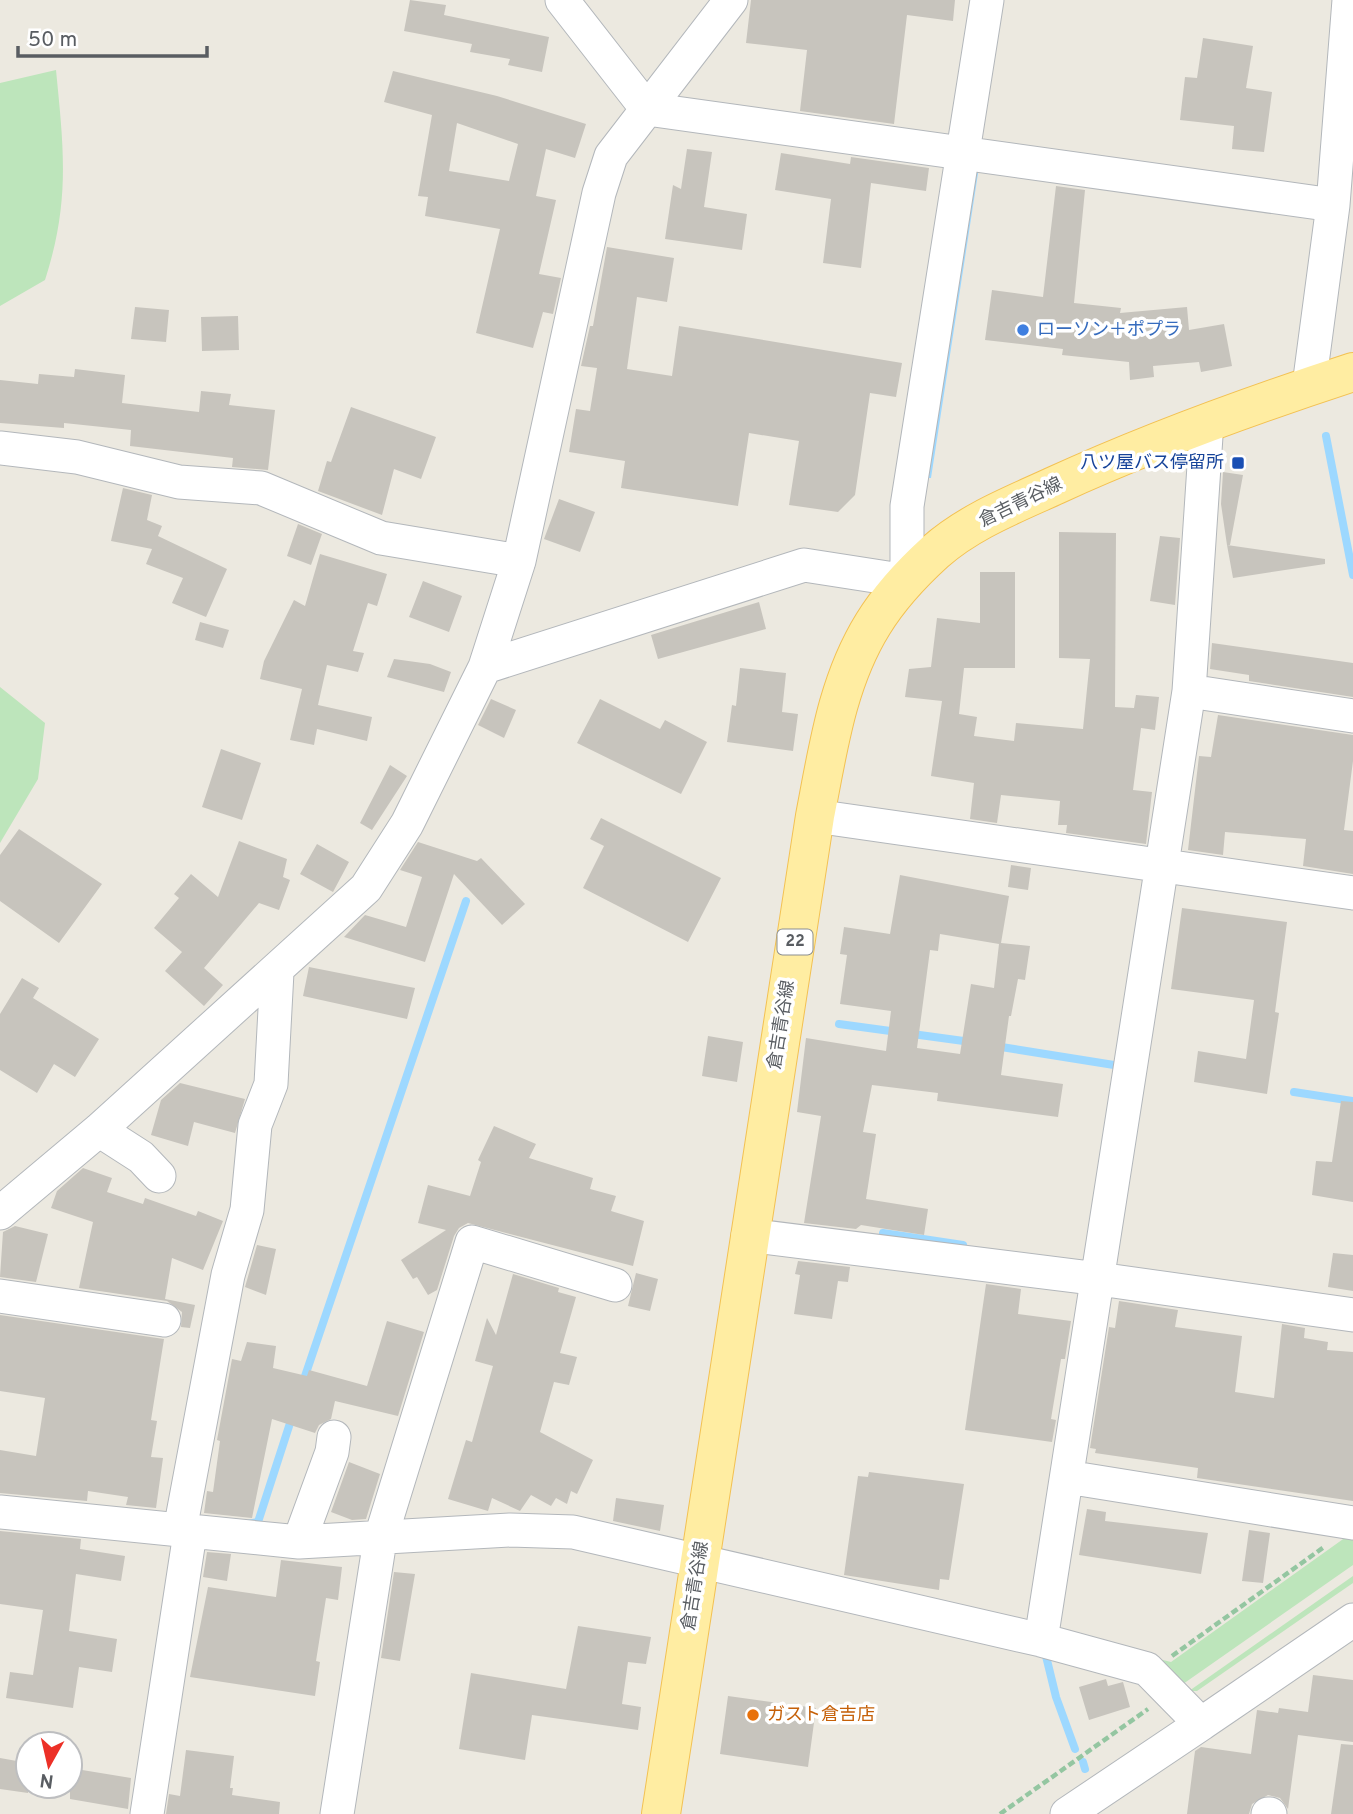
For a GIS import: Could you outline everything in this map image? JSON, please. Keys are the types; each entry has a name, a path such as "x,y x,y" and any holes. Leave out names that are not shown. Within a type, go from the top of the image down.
{"main road":[{"name":"倉吉青谷線","path":"660,1814 701,1560 748,1235 816,816 834,718 848,671 874,622 907,581 936,551 987,517 1103,464 1207,421 1353,373"}],"street":[{"path":"562,0 647,109 965,151 1333,205"},
{"path":"0,1213 99,1130 277,972 366,888 407,824 485,667 519,561 599,193 611,156 731,0"},
{"path":"485,667 804,565 907,581 907,506 987,0"},
{"path":"1309,386 1333,205 1349,0"},
{"path":"1041,1640 1189,691 1207,421"},
{"path":"0,448 77,457 179,482 261,488 381,538 519,561"},
{"path":"1189,691 1353,716"},
{"path":"816,816 1353,893"},
{"path":"147,1814 185,1531 228,1276 247,1210 255,1125 271,1084 277,972"},
{"path":"99,1130 141,1157 159,1176"},
{"path":"748,1235 1099,1279 1353,1315"},
{"path":"337,1814 380,1540 472,1242 615,1285"},
{"path":"0,1296 164,1320"},
{"path":"299,1542 332,1452 334,1437"},
{"path":"1067,1477 1343,1532"},
{"path":"0,1512 299,1542 380,1540 510,1530 573,1532 1041,1640 1147,1669 1201,1724"},
{"path":"1067,1814 1353,1620"}],"path":[{"path":"1130,1664 1143,1653 1173,1656 1343,1532"},
{"path":"1000,1814 1171,1692"}],"green space":[{"path":"56,70 63,176 62,201 53,252 45,280 0,306 0,83"},
{"path":"0,687 45,723 38,779 0,843"},
{"path":"1353,1532 1353,1565 1183,1684 1155,1658 1171,1662"},
{"path":"1353,1576 1353,1583 1197,1691 1189,1691"}],"water":[{"path":"973,166 979,167 931,478 925,478"}],"building":[{"path":"410,0 446,5 444,15 549,37 542,72 508,65 510,59 470,52 472,44 404,31"},
{"path":"751,0 955,0 953,21 907,15 894,124 800,111 807,50 746,43"},
{"path":"1203,38 1253,46 1246,88 1272,92 1264,152 1232,149 1234,126 1180,120 1185,77 1197,78"},
{"path":"393,71 497,96 586,124 575,158 546,149 536,196 556,200 539,274 561,278 553,314 543,312 533,348 476,333 500,229 425,216 428,197 418,196 432,115 384,102","holes":["457,123 518,144 509,181 449,171"]},
{"path":"687,149 712,152 704,207 747,214 742,250 665,239 673,185 681,189"},
{"path":"781,153 850,164 851,157 929,168 926,191 871,183 861,268 823,263 831,199 775,190"},
{"path":"1056,186 1085,190 1074,303 1121,308 1120,313 1187,307 1189,330 1224,324 1232,366 1201,372 1199,362 1153,366 1154,377 1130,380 1129,362 1062,355 1063,349 985,340 992,290 1043,297"},
{"path":"607,247 674,258 667,302 637,297 627,369 672,376 679,326 902,363 896,397 870,393 855,495 838,512 789,505 799,441 749,433 738,506 621,488 625,461 569,452 576,409 590,411 597,368 581,366 590,326 593,326"},
{"path":"135,307 169,310 166,342 131,339"},
{"path":"238,316 239,350 202,351 201,317"},
{"path":"75,369 125,375 122,403 199,412 201,391 231,394 229,405 275,410 268,470 232,467 233,458 130,446 131,430 64,423 64,428 0,423 0,380 38,384 39,374 74,377"},
{"path":"351,407 436,437 421,479 394,469 382,515 318,491 327,461 331,462"},
{"path":"1223,472 1243,475 1230,545 1227,545 1221,504"},
{"path":"123,488 152,495 147,520 162,526 158,536 227,569 206,617 172,603 183,578 146,564 152,549 111,541"},
{"path":"559,499 595,512 580,552 544,539"},
{"path":"298,524 322,534 311,565 287,556"},
{"path":"1059,532 1116,533 1115,707 1134,708 1136,695 1159,697 1155,730 1141,728 1133,790 1152,792 1146,844 1066,833 1067,825 1058,825 1060,801 1001,795 997,823 970,819 974,783 931,776 942,701 905,697 909,669 931,667 937,618 980,623 980,572 1015,572 1015,668 964,668 959,714 977,717 974,736 1014,741 1016,723 1083,729 1090,659 1059,658"},
{"path":"1160,536 1180,538 1175,605 1150,601"},
{"path":"1227,545 1325,559 1325,564 1233,578"},
{"path":"320,554 387,574 377,606 368,603 353,651 364,653 358,672 327,665 318,705 372,717 367,741 317,729 314,745 290,740 302,689 260,679 264,661 294,600 305,606"},
{"path":"423,581 462,596 449,632 409,617"},
{"path":"759,602 766,629 658,659 651,635"},
{"path":"200,622 229,630 223,648 195,640"},
{"path":"1212,643 1353,663 1353,697 1249,681 1249,675 1210,669"},
{"path":"394,659 430,664 451,672 444,692 387,677"},
{"path":"740,668 786,673 782,712 798,714 793,751 727,742 732,705 736,706"},
{"path":"491,699 516,710 504,738 478,725"},
{"path":"600,699 660,729 665,720 707,742 681,794 577,743"},
{"path":"1218,715 1353,735 1353,761 1344,830 1353,831 1353,874 1303,866 1306,839 1225,832 1223,855 1188,850 1199,756 1211,757"},
{"path":"221,749 261,763 242,820 202,807"},
{"path":"390,765 407,776 372,830 360,823"},
{"path":"601,818 721,878 688,942 583,888 604,846 590,839"},
{"path":"19,829 102,884 59,943 0,901 0,855"},
{"path":"239,841 287,859 283,877 290,880 279,910 259,903 204,968 223,985 204,1006 165,971 182,952 154,928 179,898 174,894 191,874 218,897"},
{"path":"418,842 477,861 481,858 525,904 502,925 454,874 425,962 344,937 365,915 406,927 422,877 400,870"},
{"path":"317,844 349,862 333,892 300,874"},
{"path":"1011,865 1031,868 1028,890 1008,887"},
{"path":"900,875 1009,896 1001,943 1030,946 1025,980 1018,979 1009,1016 1001,1075 1063,1084 1058,1117 937,1101 938,1093 872,1085 863,1132 876,1134 866,1199 928,1209 924,1235 861,1225 856,1229 804,1223 821,1116 797,1112 806,1038 886,1051 891,1011 840,1004 847,955 840,954 844,927 890,934","holes":["940,934 999,944 994,988 971,984 960,1054 917,1048 930,950 938,951"]},
{"path":"1182,908 1287,922 1275,1012 1279,1013 1267,1094 1194,1082 1198,1051 1246,1059 1254,1000 1171,989"},
{"path":"309,967 415,988 407,1019 303,996"},
{"path":"22,978 39,988 33,998 99,1039 75,1077 54,1064 37,1093 0,1070 0,1014"},
{"path":"708,1036 743,1042 737,1082 702,1076"},
{"path":"180,1083 245,1099 235,1133 194,1122 188,1146 151,1135 161,1100"},
{"path":"1341,1101 1353,1102 1353,1202 1312,1195 1316,1161 1332,1162"},
{"path":"494,1126 536,1144 529,1158 593,1178 590,1189 616,1196 611,1211 644,1221 633,1266 468,1223 459,1228 454,1236 437,1290 428,1295 417,1277 413,1279 401,1260 446,1230 418,1223 428,1185 470,1196 481,1162 478,1160"},
{"path":"83,1168 112,1178 107,1192 143,1204 145,1198 196,1216 198,1211 223,1221 203,1270 172,1258 165,1299 195,1305 190,1328 181,1327 182,1312 167,1301 79,1288 93,1222 51,1208 57,1191"},
{"path":"15,1226 48,1234 36,1282 0,1277 3,1232"},
{"path":"257,1245 276,1249 266,1295 245,1287"},
{"path":"1333,1253 1353,1255 1353,1291 1328,1287"},
{"path":"798,1261 850,1267 848,1282 838,1281 832,1319 794,1314 800,1275 795,1274"},
{"path":"636,1273 658,1279 650,1311 628,1306"},
{"path":"513,1274 559,1288 558,1292 576,1297 560,1353 577,1357 569,1385 554,1382 540,1432 593,1460 577,1494 571,1491 567,1504 556,1498 551,1506 531,1495 520,1511 492,1498 488,1511 448,1499 466,1440 472,1442 493,1366 475,1361 487,1318 496,1335"},
{"path":"986,1284 1021,1289 1018,1314 1071,1321 1065,1359 1061,1359 1051,1419 1056,1420 1052,1442 965,1430"},
{"path":"1119,1301 1178,1310 1175,1327 1242,1336 1235,1392 1274,1398 1282,1324 1305,1328 1304,1338 1328,1342 1327,1350 1353,1352 1353,1501 1197,1478 1198,1468 1095,1453 1096,1449 1090,1448 1109,1327 1115,1328"},
{"path":"0,1315 164,1339 151,1420 157,1421 151,1457 163,1458 156,1508 126,1505 128,1497 88,1491 87,1501 0,1493 0,1450 36,1456 45,1398 0,1391"},
{"path":"387,1321 424,1332 398,1416 335,1401 331,1419 319,1425 315,1433 272,1419 252,1518 204,1513 207,1491 213,1492 220,1441 217,1440 232,1359 241,1361 247,1342 276,1346 273,1368 307,1376 309,1370 367,1386"},
{"path":"349,1462 380,1474 366,1519 352,1520 331,1512"},
{"path":"869,1472 964,1484 949,1580 940,1579 939,1590 844,1575 858,1476 868,1477"},
{"path":"616,1498 664,1505 660,1531 613,1521"},
{"path":"1087,1509 1106,1512 1105,1521 1208,1533 1201,1574 1079,1555"},
{"path":"1249,1530 1270,1533 1263,1583 1242,1581"},
{"path":"0,1531 81,1539 80,1549 125,1556 121,1581 76,1574 69,1631 117,1639 112,1672 79,1667 73,1708 6,1698 10,1672 33,1675 43,1610 0,1604"},
{"path":"207,1552 231,1554 227,1581 203,1577"},
{"path":"281,1560 342,1567 338,1600 326,1598 316,1661 320,1662 315,1696 190,1677 208,1587 276,1597"},
{"path":"394,1572 415,1574 400,1661 381,1658"},
{"path":"578,1626 651,1637 646,1664 628,1662 622,1704 641,1707 638,1730 532,1715 525,1760 459,1749 471,1673 566,1689"},
{"path":"1313,1675 1353,1680 1353,1742 1298,1735 1288,1809 1280,1798 1268,1795 1252,1804 1249,1814 1187,1814 1195,1751 1201,1747 1251,1754 1257,1710 1278,1713 1279,1708 1308,1712"},
{"path":"1106,1679 1108,1686 1123,1682 1130,1707 1089,1720 1079,1687"},
{"path":"728,1696 816,1708 808,1767 720,1754"},
{"path":"1341,1744 1353,1745 1353,1814 1331,1814"},
{"path":"186,1750 234,1756 230,1788 233,1788 232,1795 280,1802 279,1814 166,1814 169,1794 180,1796"},
{"path":"0,1758 14,1760 14,1791 0,1789"},
{"path":"84,1770 131,1778 128,1809 76,1800 84,1800"}],"waterway":[{"path":"1326,436 1353,575"},
{"path":"302,1385 466,901"},
{"path":"839,1024 971,1042"},
{"path":"995,1046 1114,1065"},
{"path":"1294,1092 1353,1101"},
{"path":"883,1233 963,1245"},
{"path":"248,1524 258,1522 292,1417"},
{"path":"1045,1652 1056,1697 1075,1749"},
{"path":"1083,1762 1085,1769"}],"place":[{"name":"ローソン＋ポプラ","path":"1023,330"},
{"name":"八ツ屋バス停留所","path":"1238,463"},
{"name":"ガスト倉吉店","path":"753,1715"}]}
